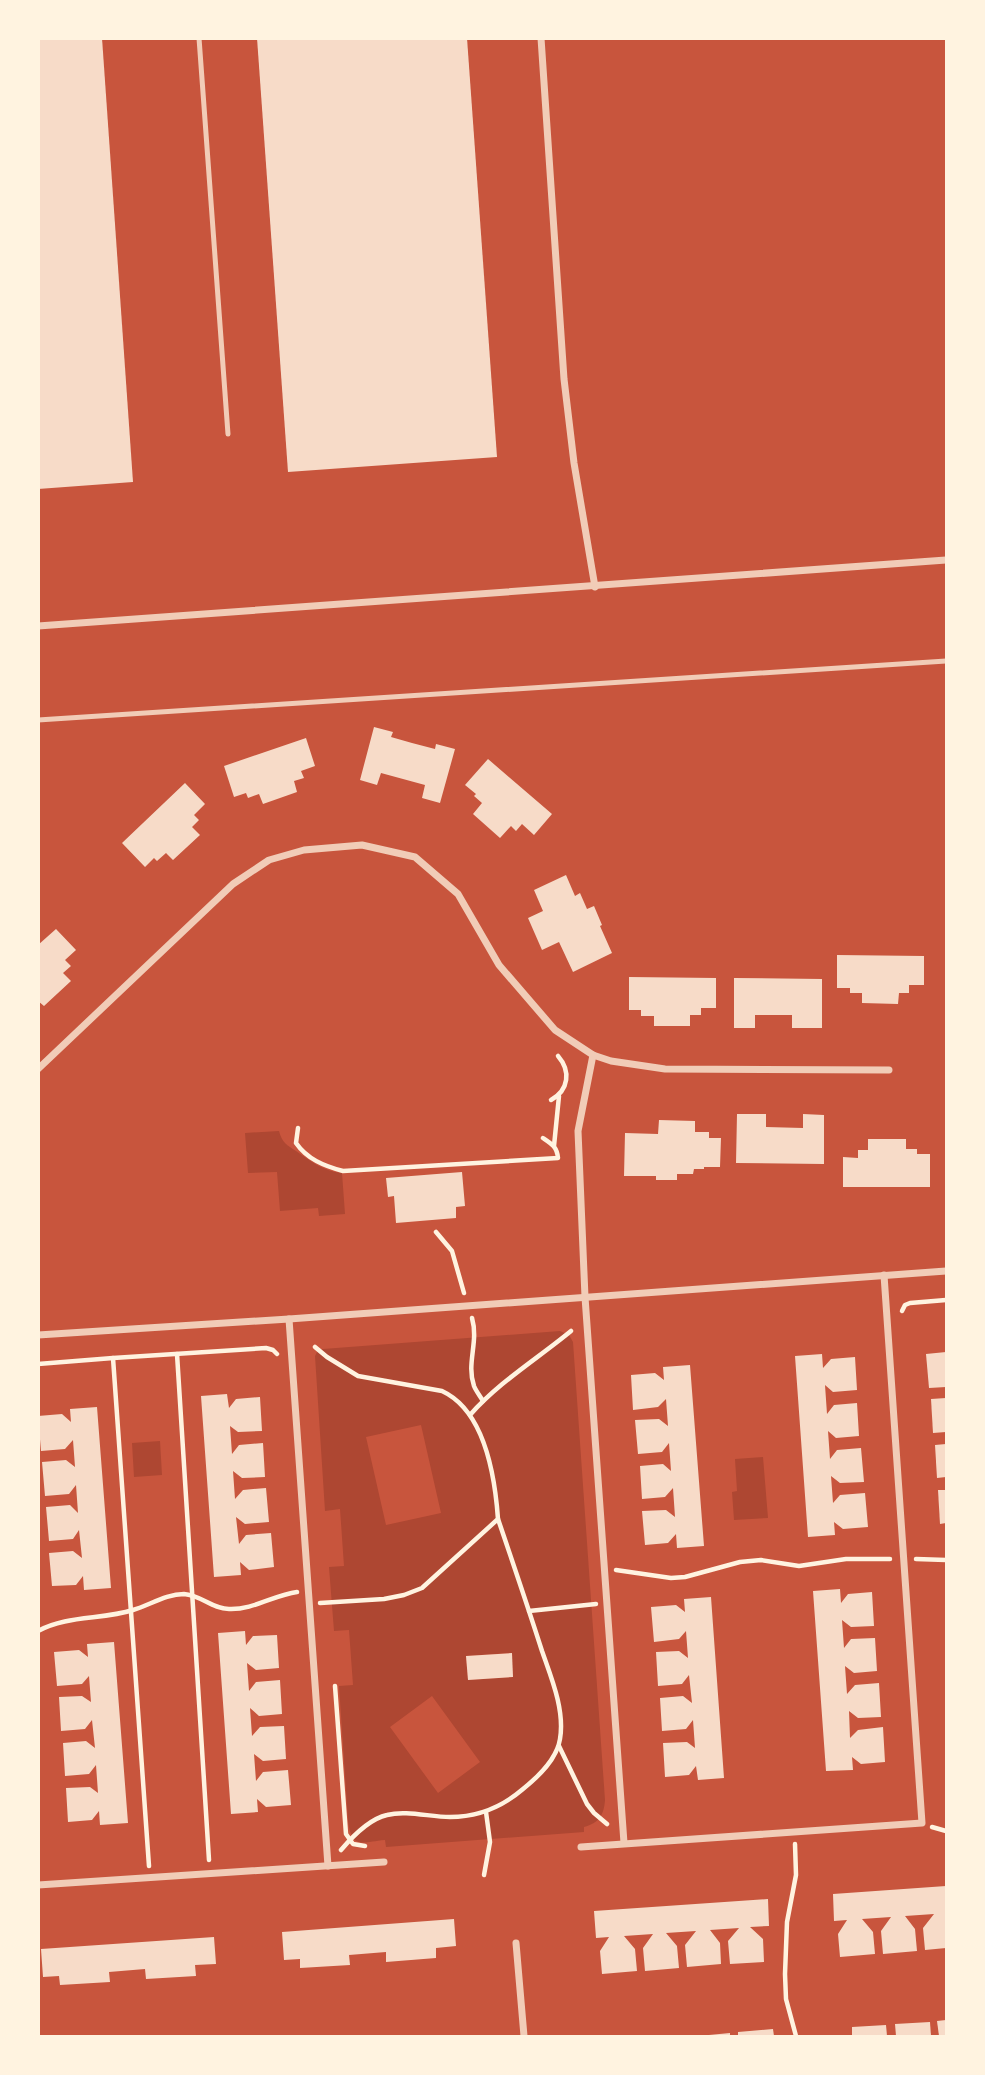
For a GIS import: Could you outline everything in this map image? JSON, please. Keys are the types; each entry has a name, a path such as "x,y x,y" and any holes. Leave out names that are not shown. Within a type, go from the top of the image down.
{"street":[{"path":"541,38 564,379 574,463 595,587"},
{"path":"38,626 947,560"},
{"path":"38,1069 233,884 269,860 304,850 362,845 415,857 458,894 499,965 555,1030 593,1055 611,1061 665,1069 889,1070"},
{"path":"593,1055 578,1131 585,1297 624,1843"},
{"path":"38,1335 947,1270"},
{"path":"581,1847 922,1823 884,1275"},
{"path":"289,1319 328,1866"},
{"path":"38,1885 384,1862"},
{"path":"516,1943 524,2036"}],"lane":[{"path":"199,38 228,434"},
{"path":"38,720 947,661"}],"path":[{"path":"551,1100 564,1090 567,1071 558,1056"},
{"path":"554,1146 559,1096"},
{"path":"298,1128 296,1143 303,1153 317,1162 343,1171 558,1158 557,1150 543,1138"},
{"path":"436,1232 452,1251 476,1332 472,1376 474,1387 483,1401"},
{"path":"902,1311 905,1305 910,1303 947,1300"},
{"path":"470,1415 483,1401 571,1331"},
{"path":"315,1347 358,1376 442,1391 454,1397 470,1415 481,1437 493,1478 498,1519 530,1611 559,1710 561,1726 555,1754 534,1780 508,1800 485,1812 468,1816 387,1815 377,1819 349,1840 328,1866"},
{"path":"38,1364 266,1348 279,1356"},
{"path":"177,1354 210,1873"},
{"path":"113,1358 150,1877"},
{"path":"309,1603 384,1599 422,1588 498,1519"},
{"path":"605,1569 670,1578 740,1562 761,1560 799,1566 846,1559 947,1560"},
{"path":"38,1631 76,1619 130,1611 184,1594 226,1610 244,1608 291,1593 308,1591"},
{"path":"530,1611 607,1603"},
{"path":"335,1686 346,1833 353,1844 372,1847"},
{"path":"558,1745 587,1804 624,1843"},
{"path":"484,1875 489,1842 485,1812"},
{"path":"794,1832 796,1875 787,1922 785,1975 786,1999 796,2036"}],"shaded area":[{"path":"279,1131 285,1143 307,1159 323,1168 342,1173 345,1214 319,1216 318,1208 280,1211 277,1172 248,1173 245,1133"},
{"path":"560,1331 569,1335 573,1342 605,1800 600,1818 584,1827 584,1832 386,1847 385,1840 364,1843 352,1836 348,1821 339,1686 353,1685 349,1630 334,1631 329,1567 344,1566 340,1509 325,1511 315,1356 323,1349","holes":["421,1425 441,1513 386,1525 366,1437","511,1653 513,1677 468,1680 466,1656","432,1696 480,1762 438,1793 390,1727"]},
{"path":"160,1441 162,1475 134,1477 132,1443"},
{"path":"763,1457 768,1518 734,1520 732,1492 737,1491 735,1459"}],"building":[{"path":"38,38 102,38 133,482 38,489"},
{"path":"257,38 467,38 497,457 288,472"},
{"path":"374,727 393,732 391,737 412,743 435,749 436,744 455,749 440,803 422,798 425,785 381,773 377,785 360,780"},
{"path":"306,738 315,766 301,771 304,778 294,781 297,792 263,804 259,794 248,798 246,793 234,797 224,766"},
{"path":"488,759 552,814 534,835 522,824 516,831 511,826 500,838 473,814 482,803 465,785"},
{"path":"185,783 205,804 194,815 199,820 192,827 200,835 173,860 166,853 157,861 154,858 145,867 122,843"},
{"path":"566,875 575,896 580,893 587,909 594,906 612,953 573,972 559,942 542,950 528,918 543,911 534,890"},
{"path":"56,929 76,950 65,960 71,966 63,973 71,981 44,1006 38,1001 38,945"},
{"path":"837,955 924,956 924,985 909,985 909,993 899,993 898,1004 862,1003 862,993 850,993 850,988 837,988"},
{"path":"629,977 716,978 716,1008 701,1008 701,1015 690,1015 690,1026 654,1026 654,1016 641,1016 641,1010 629,1010"},
{"path":"734,978 822,979 822,1028 792,1028 792,1015 755,1015 755,1028 734,1028"},
{"path":"737,1114 766,1114 766,1127 803,1128 803,1114 824,1115 824,1164 736,1163"},
{"path":"659,1120 695,1121 695,1132 709,1132 709,1138 721,1138 720,1167 694,1169 693,1174 677,1174 677,1180 656,1180 656,1176 624,1176 625,1133 658,1134"},
{"path":"868,1139 906,1139 906,1149 917,1149 917,1154 930,1154 930,1187 843,1187 843,1157 858,1158 858,1150 868,1150"},
{"path":"462,1172 465,1206 456,1207 456,1218 396,1223 394,1196 388,1197 386,1178"},
{"path":"946,1352 946,1387 929,1388 926,1354"},
{"path":"822,1354 823,1368 831,1359 855,1357 857,1390 833,1392 825,1385 827,1414 834,1405 857,1403 859,1436 836,1438 828,1431 830,1459 837,1450 861,1448 864,1482 840,1483 831,1476 833,1503 840,1495 865,1493 868,1527 843,1529 834,1522 835,1535 808,1537 795,1356"},
{"path":"690,1365 704,1546 677,1548 676,1534 668,1543 645,1545 642,1511 666,1510 675,1517 673,1488 665,1497 642,1499 640,1466 663,1464 671,1471 669,1443 662,1452 638,1454 635,1420 659,1419 668,1426 666,1399 658,1407 633,1410 631,1375 655,1373 664,1380 663,1367"},
{"path":"227,1394 229,1408 236,1399 260,1397 262,1431 238,1432 230,1426 232,1454 239,1445 263,1443 265,1477 242,1478 233,1471 235,1499 243,1490 266,1488 269,1522 245,1524 236,1517 239,1544 246,1535 271,1533 274,1567 249,1570 240,1562 241,1575 214,1577 201,1396"},
{"path":"946,1398 946,1432 933,1433 931,1399"},
{"path":"97,1407 111,1588 84,1590 83,1576 76,1585 52,1586 49,1553 73,1551 82,1558 79,1530 73,1539 49,1541 46,1507 70,1505 78,1513 76,1485 69,1494 45,1496 42,1462 66,1460 75,1467 73,1440 65,1449 41,1451 38,1416 62,1414 71,1422 70,1409"},
{"path":"946,1444 946,1477 937,1478 935,1445"},
{"path":"938,1490 946,1490 946,1523 940,1524"},
{"path":"840,1589 841,1603 848,1594 872,1592 874,1626 851,1627 842,1620 844,1648 851,1639 875,1638 877,1671 854,1673 845,1666 847,1694 855,1685 879,1683 881,1717 858,1718 849,1711 850,1738 858,1730 883,1727 885,1762 861,1764 852,1757 853,1770 826,1771 813,1591"},
{"path":"711,1597 724,1778 698,1780 696,1766 689,1775 665,1777 663,1743 687,1742 695,1748 693,1720 686,1729 662,1731 660,1698 683,1696 692,1703 689,1675 682,1684 658,1686 656,1652 679,1651 688,1658 686,1631 679,1639 654,1642 651,1607 676,1605 685,1612 684,1599"},
{"path":"245,1631 246,1645 253,1636 277,1635 279,1668 256,1670 247,1663 249,1691 256,1682 280,1680 282,1714 259,1716 250,1708 252,1736 260,1727 284,1726 286,1759 263,1761 254,1754 256,1781 263,1772 288,1770 291,1805 266,1807 257,1799 258,1812 231,1814 218,1633"},
{"path":"114,1642 128,1823 100,1825 99,1811 92,1820 68,1822 66,1788 90,1787 98,1793 96,1765 89,1774 65,1776 63,1743 86,1741 95,1748 92,1720 85,1729 61,1731 59,1697 82,1696 91,1702 89,1676 82,1684 57,1686 54,1652 79,1650 88,1657 87,1644"},
{"path":"512,1653 513,1677 468,1680 466,1656"},
{"path":"946,1886 946,1948 925,1950 923,1928 934,1914 905,1916 915,1929 917,1951 883,1954 881,1931 891,1917 862,1919 873,1932 875,1954 840,1957 838,1934 847,1920 834,1921 833,1894"},
{"path":"768,1899 769,1926 750,1927 763,1939 764,1962 730,1964 728,1941 739,1928 710,1930 720,1943 721,1964 687,1967 685,1945 696,1931 666,1933 677,1946 679,1968 645,1971 643,1948 653,1934 624,1936 635,1949 637,1971 602,1974 600,1951 609,1937 596,1938 594,1911"},
{"path":"454,1919 456,1946 436,1948 436,1958 386,1962 386,1952 349,1955 350,1965 300,1968 300,1959 284,1960 282,1932"},
{"path":"214,1937 216,1964 195,1965 196,1976 146,1979 145,1969 109,1972 110,1982 60,1985 59,1976 43,1977 41,1949"},
{"path":"946,2020 946,2036 939,2036 937,2021"},
{"path":"930,2022 931,2036 896,2036 895,2024"},
{"path":"886,2025 887,2036 852,2036 852,2027"},
{"path":"773,2029 774,2036 738,2036 738,2032"},
{"path":"730,2033 730,2036 709,2036 709,2035"}]}
